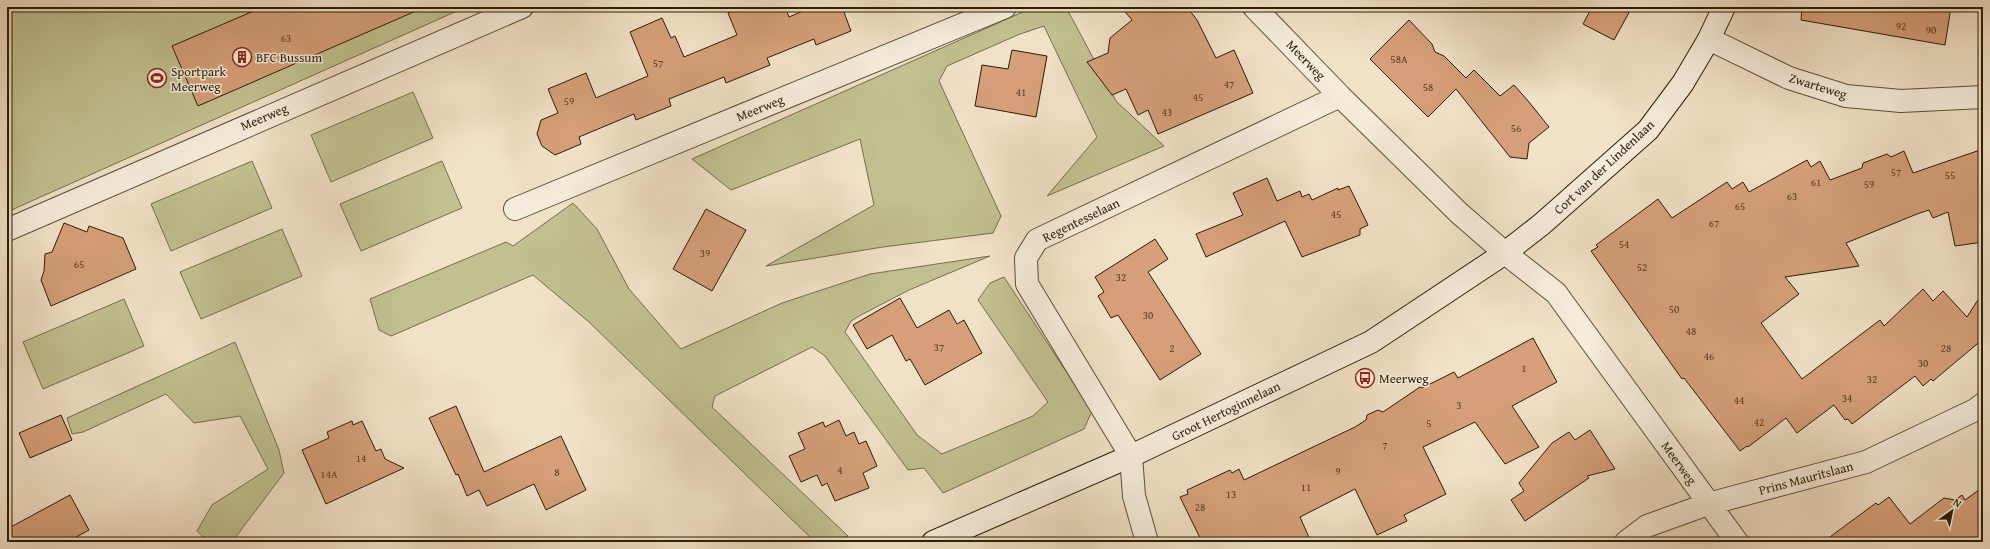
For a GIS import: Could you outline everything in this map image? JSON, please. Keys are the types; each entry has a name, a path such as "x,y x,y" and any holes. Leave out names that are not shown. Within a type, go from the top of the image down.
{"street":[{"name":"Meerweg","path":"7,230 522,7"},
{"name":"Meerweg","path":"515,209 1005,7"},
{"name":"Meerweg","path":"1254,7 1340,96 1459,213 1505,253 1556,293 1737,542"},
{"name":"Cort van der Lindenlaan","path":"1505,253 1542,224 1648,130 1683,83 1709,39 1724,7"},
{"name":"Zwarteweg","path":"1709,39 1789,78 1846,96 1901,101 1983,97"},
{"name":"Regentesselaan","path":"1147,542 1134,496 1131,456 1027,284 1026,258 1037,240 1340,96"},
{"name":"Groot Hertoginnelaan","path":"933,542 1131,456 1371,342 1505,253"},
{"name":"Prins Mauritslaan","path":"1626,542 1647,526 1708,504 1866,462 1975,410 1983,404"}],"shaded area":[{"name":"Sportpark Meerweg","path":"7,7 466,7 7,212"},
{"path":"1034,7 1066,7 1116,101 1164,146 1047,196 1097,137 1044,26 1020,34 947,66 939,81 1001,216 993,233 883,247 766,266 874,205 860,139 731,190 692,159"},
{"path":"413,92 433,138 331,182 311,135"},
{"path":"252,161 272,208 171,251 151,204"},
{"path":"442,161 462,208 361,251 340,204"},
{"path":"573,203 597,229 629,289 681,349 782,303 870,274 990,256 909,290 861,315 851,321 845,332 917,435 942,454 1033,416 1048,402 978,300 990,283 1004,277 1092,411 1084,429 943,493 924,468 908,470 825,356 812,347 715,396 712,407 848,536 835,542 815,542 589,322 533,275 391,336 379,330 370,299 506,242 513,246"},
{"path":"282,229 302,276 201,319 180,272"},
{"path":"124,299 144,346 43,389 23,342"},
{"path":"235,342 279,450 284,473 232,542 209,542 197,531 212,505 268,469 240,416 194,423 166,394 83,432 72,434 67,418"}],"building":[{"name":"BFC Bussum","path":"263,7 425,7 198,106 172,46"},
{"path":"743,7 785,7 789,17 812,7 842,7 851,31 816,45 814,39 767,58 770,65 726,83 724,77 669,99 671,106 636,120 634,114 579,137 581,144 555,155 542,146 537,134 541,120 558,113 548,89 586,73 596,98 648,76 630,32 662,18 671,38 675,36 684,57 737,35 728,13"},
{"path":"1121,7 1187,7 1197,20 1216,58 1234,50 1253,93 1158,134 1148,110 1138,115 1126,89 1112,95 1087,62 1108,53 1110,38 1132,20"},
{"path":"1592,7 1632,7 1614,40 1583,24"},
{"path":"1802,7 1951,7 1945,45 1801,20"},
{"path":"1409,20 1432,44 1435,52 1444,56 1466,78 1474,70 1500,96 1514,85 1529,102 1549,127 1529,143 1527,159 1510,157 1456,89 1428,117 1370,59"},
{"path":"1012,50 1047,56 1036,117 975,106 982,65 1008,69"},
{"path":"1983,149 1983,242 1955,246 1948,212 1933,218 1929,210 1917,214 1846,243 1859,266 1785,277 1799,294 1761,323 1802,379 1880,320 1884,326 1923,289 1933,301 1943,291 1967,317 1983,292 1983,339 1933,381 1931,379 1923,386 1915,376 1852,424 1848,419 1845,420 1834,405 1797,433 1786,418 1748,447 1747,446 1740,451 1684,378 1682,379 1591,251 1598,247 1596,245 1658,199 1672,218 1727,182 1732,189 1743,182 1749,192 1807,160 1811,167 1820,161 1830,180 1862,168 1863,163 1887,154 1891,157 1904,151 1913,173"},
{"path":"1267,178 1277,201 1300,191 1302,197 1309,194 1312,200 1338,188 1338,190 1349,186 1368,225 1360,229 1360,235 1302,257 1285,221 1206,257 1196,234 1243,215 1233,193"},
{"path":"706,209 746,230 712,291 673,269"},
{"path":"64,223 87,232 89,226 123,238 136,269 51,306 41,280 44,271 45,254 52,252"},
{"path":"1155,239 1168,259 1148,272 1201,354 1160,380 1118,315 1111,318 1098,296 1104,292 1095,277"},
{"path":"900,298 917,328 949,310 957,324 964,320 982,353 925,385 910,359 906,361 892,335 867,349 853,325"},
{"path":"1533,338 1557,382 1512,406 1539,447 1505,464 1475,422 1423,447 1446,494 1404,515 1407,521 1377,535 1355,489 1300,517 1311,542 1202,542 1180,497 1188,494 1187,490 1230,470 1232,473 1239,469 1244,480 1355,427 1366,420 1367,415 1378,410 1383,412 1420,387 1422,388 1454,372 1458,378"},
{"path":"456,406 484,472 561,436 586,490 546,510 534,484 487,506 479,490 467,496 458,474 456,475 429,418"},
{"path":"61,415 72,440 30,458 19,433"},
{"path":"839,420 846,436 854,432 859,444 866,441 877,466 863,473 869,488 835,501 827,483 822,486 817,475 801,482 789,456 805,449 798,433 823,422 825,427"},
{"path":"352,421 353,425 362,421 376,451 381,449 385,459 404,468 326,504 302,450 329,438 327,432"},
{"path":"1590,430 1615,469 1587,476 1589,478 1525,521 1511,500 1524,491 1519,483 1552,443 1569,432 1575,440"},
{"path":"1983,487 1983,535 1974,542 1823,542 1876,503 1878,505 1889,497 1910,524 1944,498 1955,500 1962,495 1965,500"},
{"path":"70,495 89,530 67,542 7,542 7,529"}],"place":[{"name":"BFC Bussum","path":"242,57"},
{"name":"Sportpark Meerweg","path":"157,78"},
{"name":"Meerweg","path":"1365,378"}]}
